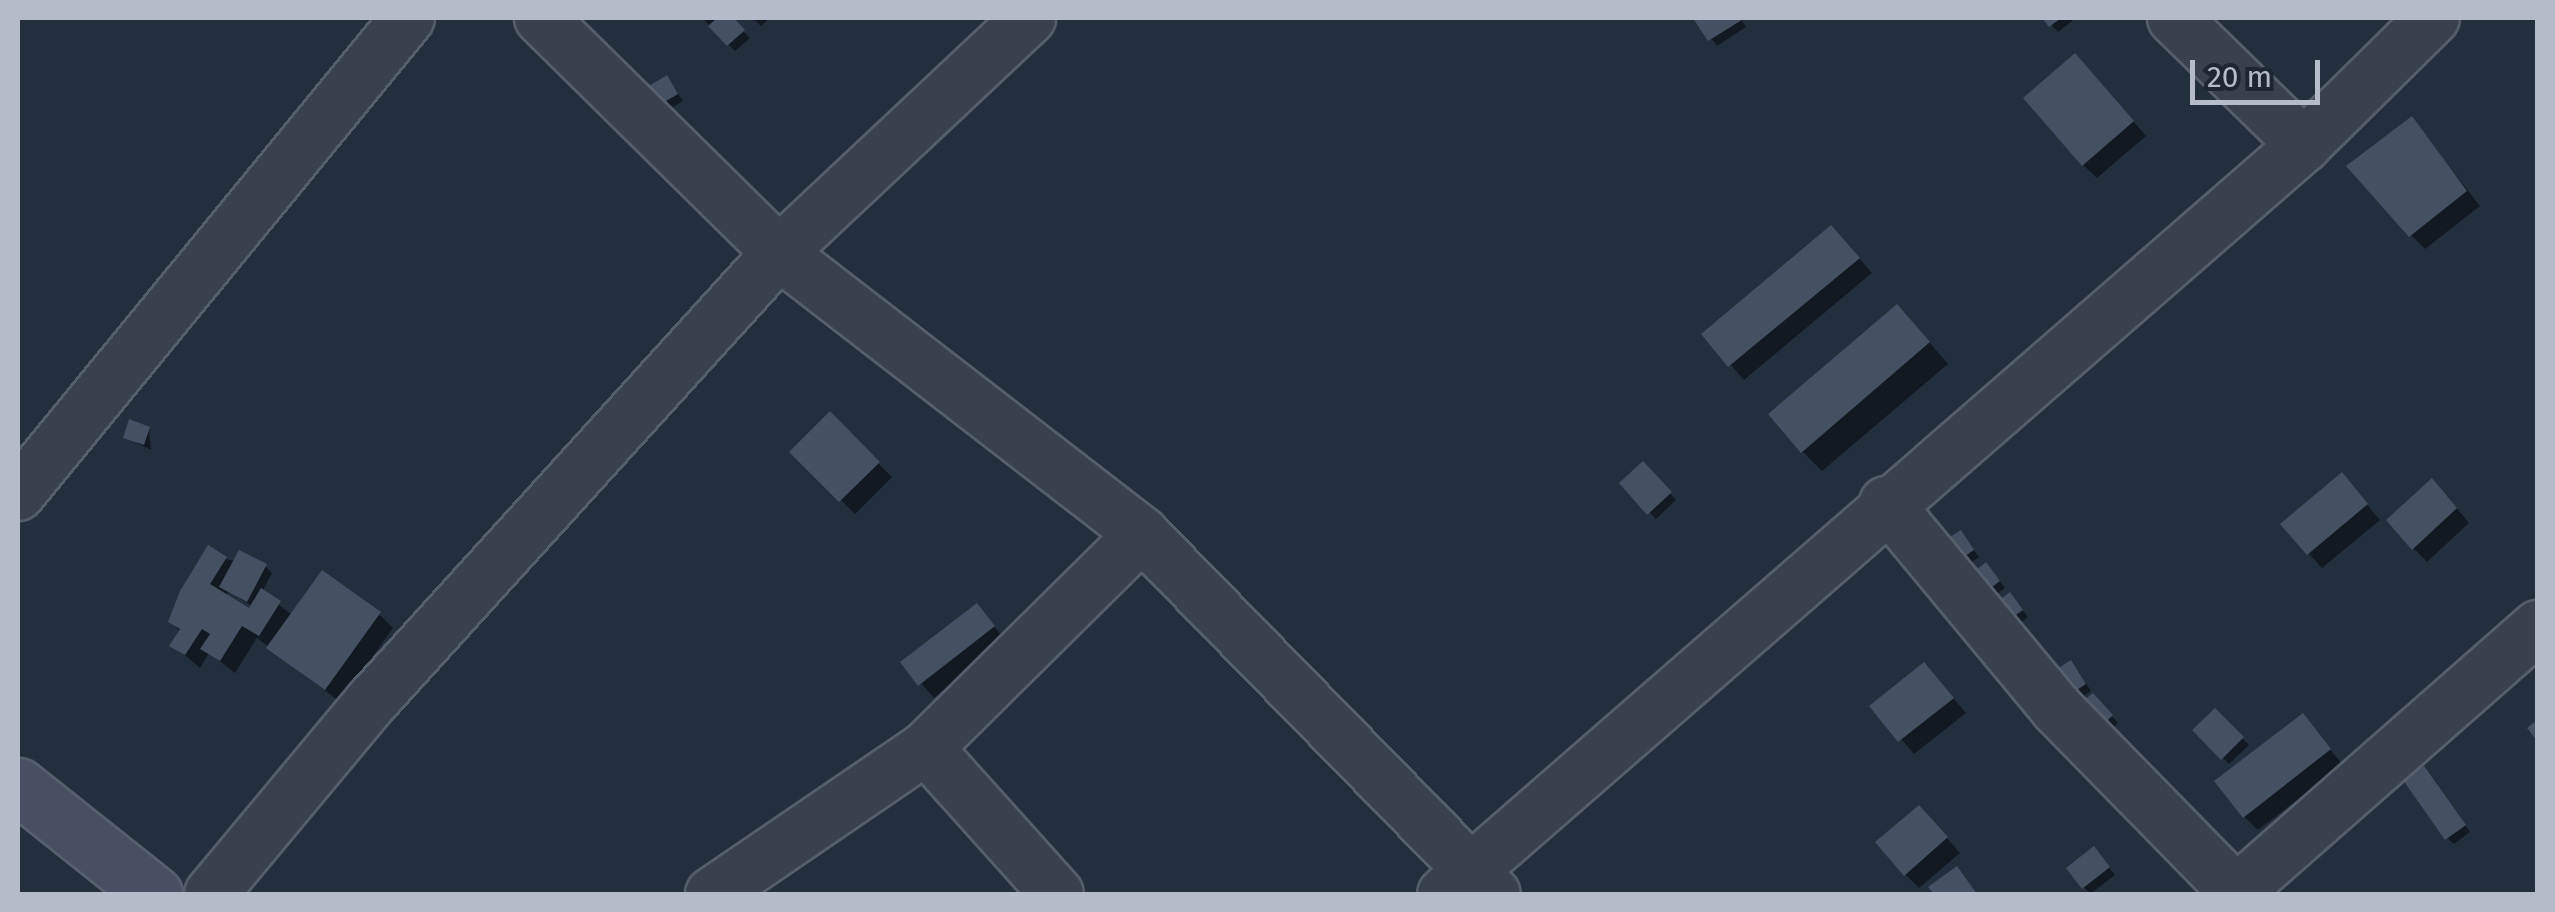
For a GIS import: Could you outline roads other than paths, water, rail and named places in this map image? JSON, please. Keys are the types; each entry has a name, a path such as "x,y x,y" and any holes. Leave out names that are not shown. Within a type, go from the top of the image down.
{"main road":[{"path":"18,786 154,894"}],"street":[{"path":"18,494 408,18"},
{"path":"542,18 778,252 1142,534 1472,888 1886,504 2304,145 2432,18"},
{"path":"211,894 372,700 778,252 1028,18"},
{"path":"2174,18 2304,145"},
{"path":"1886,504 2057,709 2236,894 2538,627"},
{"path":"712,894 926,748 1142,534"},
{"path":"926,748 1057,894"}]}
